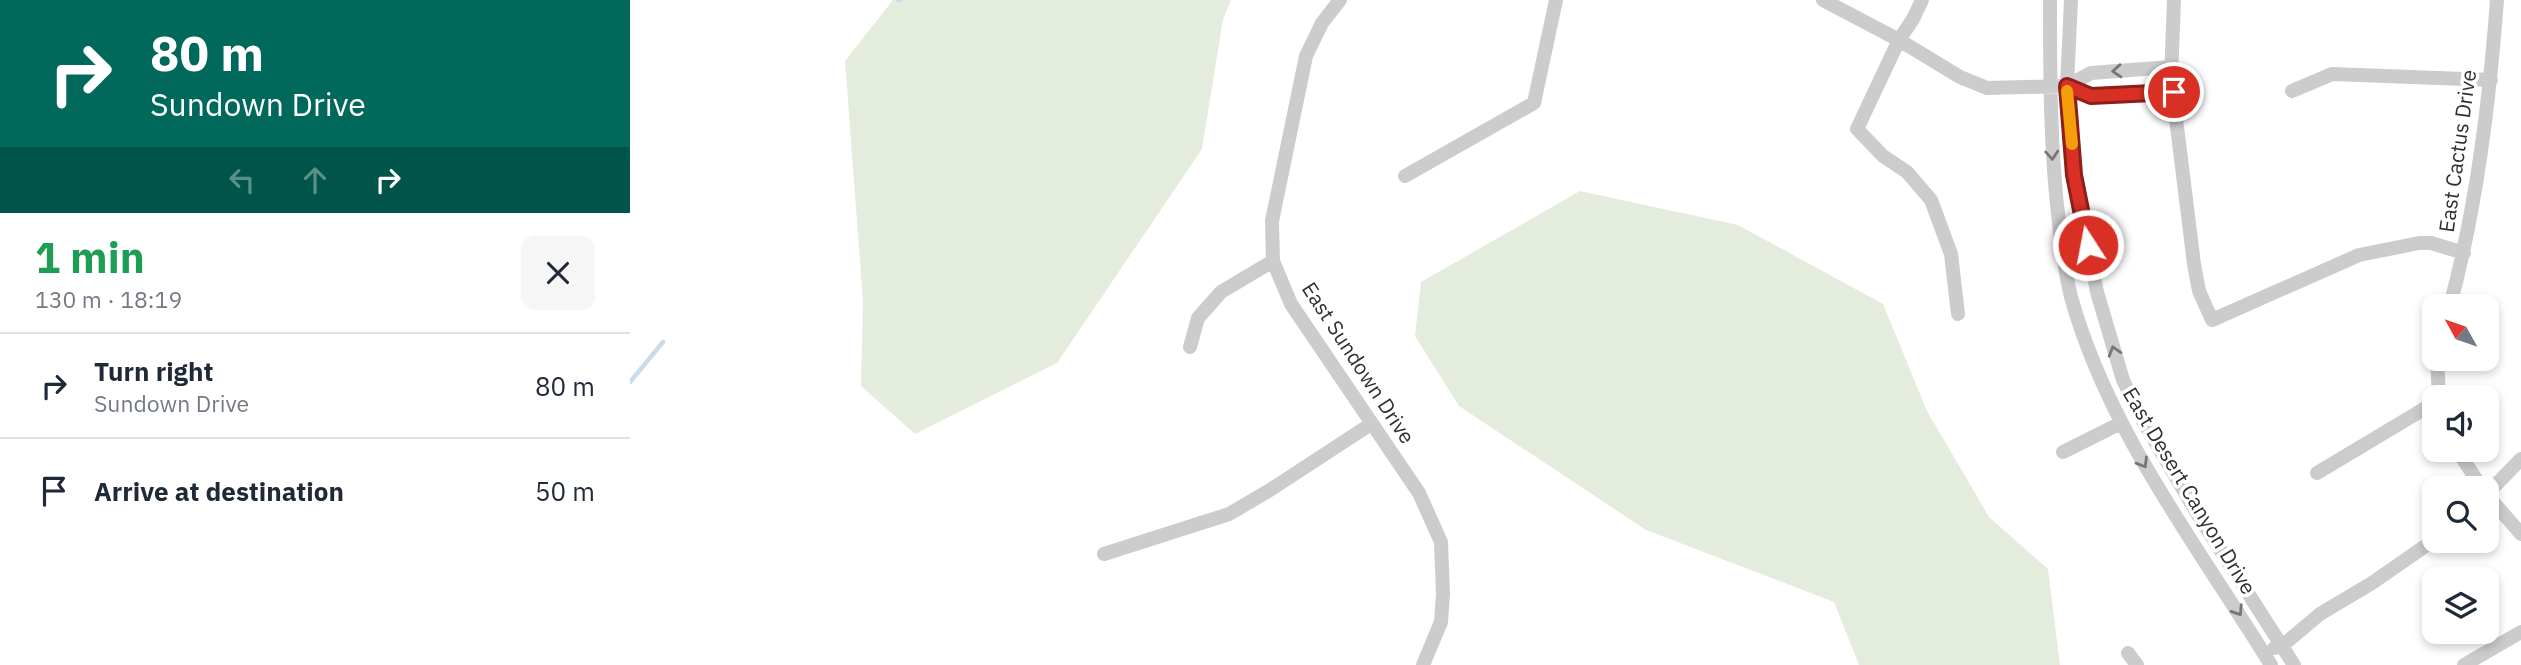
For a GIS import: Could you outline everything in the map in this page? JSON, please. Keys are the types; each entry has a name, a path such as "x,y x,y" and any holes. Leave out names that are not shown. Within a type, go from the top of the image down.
{"street":[{"name":"East Sundown Drive","path":"1340,0 1322,23 1306,56 1272,220 1273,261 1291,304 1419,493 1441,542 1441,622 1423,665"},
{"path":"1405,176 1534,103 1556,0"},
{"path":"1822,0 1899,40 1960,77 1987,88 2067,86 2091,96 2174,92"},
{"path":"1922,0 1899,40 1857,130 1883,156 1908,172 1931,200 1951,254 1958,314"},
{"name":"East Desert Canyon Drive","path":"2050,0 2049,85 2054,185 2063,257 2071,295 2104,390 2121,423 2163,496 2271,665"},
{"name":"East Desert Canyon Drive","path":"2071,0 2067,86 2076,188 2097,292 2123,380 2143,421 2198,515 2294,665"},
{"path":"2174,0 2171,68 2194,264 2199,291 2211,320 2359,256 2419,243 2431,243 2464,253"},
{"name":"East Cactus Drive","path":"2453,294 2480,170 2497,0"},
{"path":"2067,86 2091,73 2171,68"},
{"path":"2292,91 2332,74 2491,80"},
{"path":"1190,347 1198,318 1221,292 1273,261"},
{"path":"2317,473 2422,410"},
{"path":"2063,452 2121,423"},
{"path":"1104,554 1229,514 1371,424"},
{"path":"2499,482 2521,459"},
{"path":"2499,508 2521,534"},
{"path":"2263,652 2281,646 2320,614 2422,548"},
{"path":"2463,665 2521,632"}],"green space":[{"path":"893,0 1231,0 1223,19 1202,149 1057,363 915,434 861,386 863,301 845,61"},
{"path":"1580,191 1738,225 1883,304 1927,411 1989,517 2048,569 2060,665 1859,665 1834,602 1646,530 1459,406 1415,336 1421,282"}],"waterway":[{"path":"630,382 663,342"}],"slow traffic":[{"path":"2067,91 2072,144"}],"route":[{"path":"2088,245 2074,175 2067,86 2091,96 2174,92"}]}
